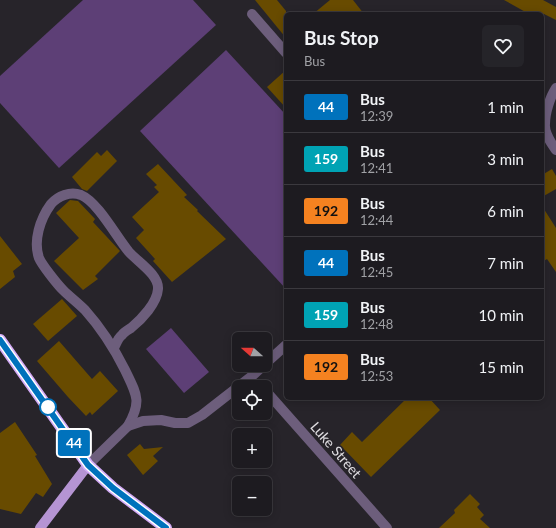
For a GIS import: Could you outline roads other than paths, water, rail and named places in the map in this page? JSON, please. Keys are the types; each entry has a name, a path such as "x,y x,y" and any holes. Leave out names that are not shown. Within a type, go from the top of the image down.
{"highway":[{"path":"0,340 88,465 113,488 166,528"}],"main road":[{"path":"40,528 88,465"}],"street":[{"path":"252,14 284,51"},
{"path":"556,88 552,94 544,125 550,141 556,150"},
{"path":"88,465 128,426 136,412 138,403 131,382 114,348 84,309 62,290 40,259 36,244 40,226 51,204 60,196 70,194 81,195 89,201 97,209 130,252 157,280 158,288 156,299 150,309 132,327 121,335 114,348"},
{"path":"272,358 284,347"},
{"path":"128,426 143,421 161,420 175,423 188,422 202,416 257,372"},
{"path":"252,376 256,380"},
{"name":"Luke Street","path":"272,398 387,528"}]}
